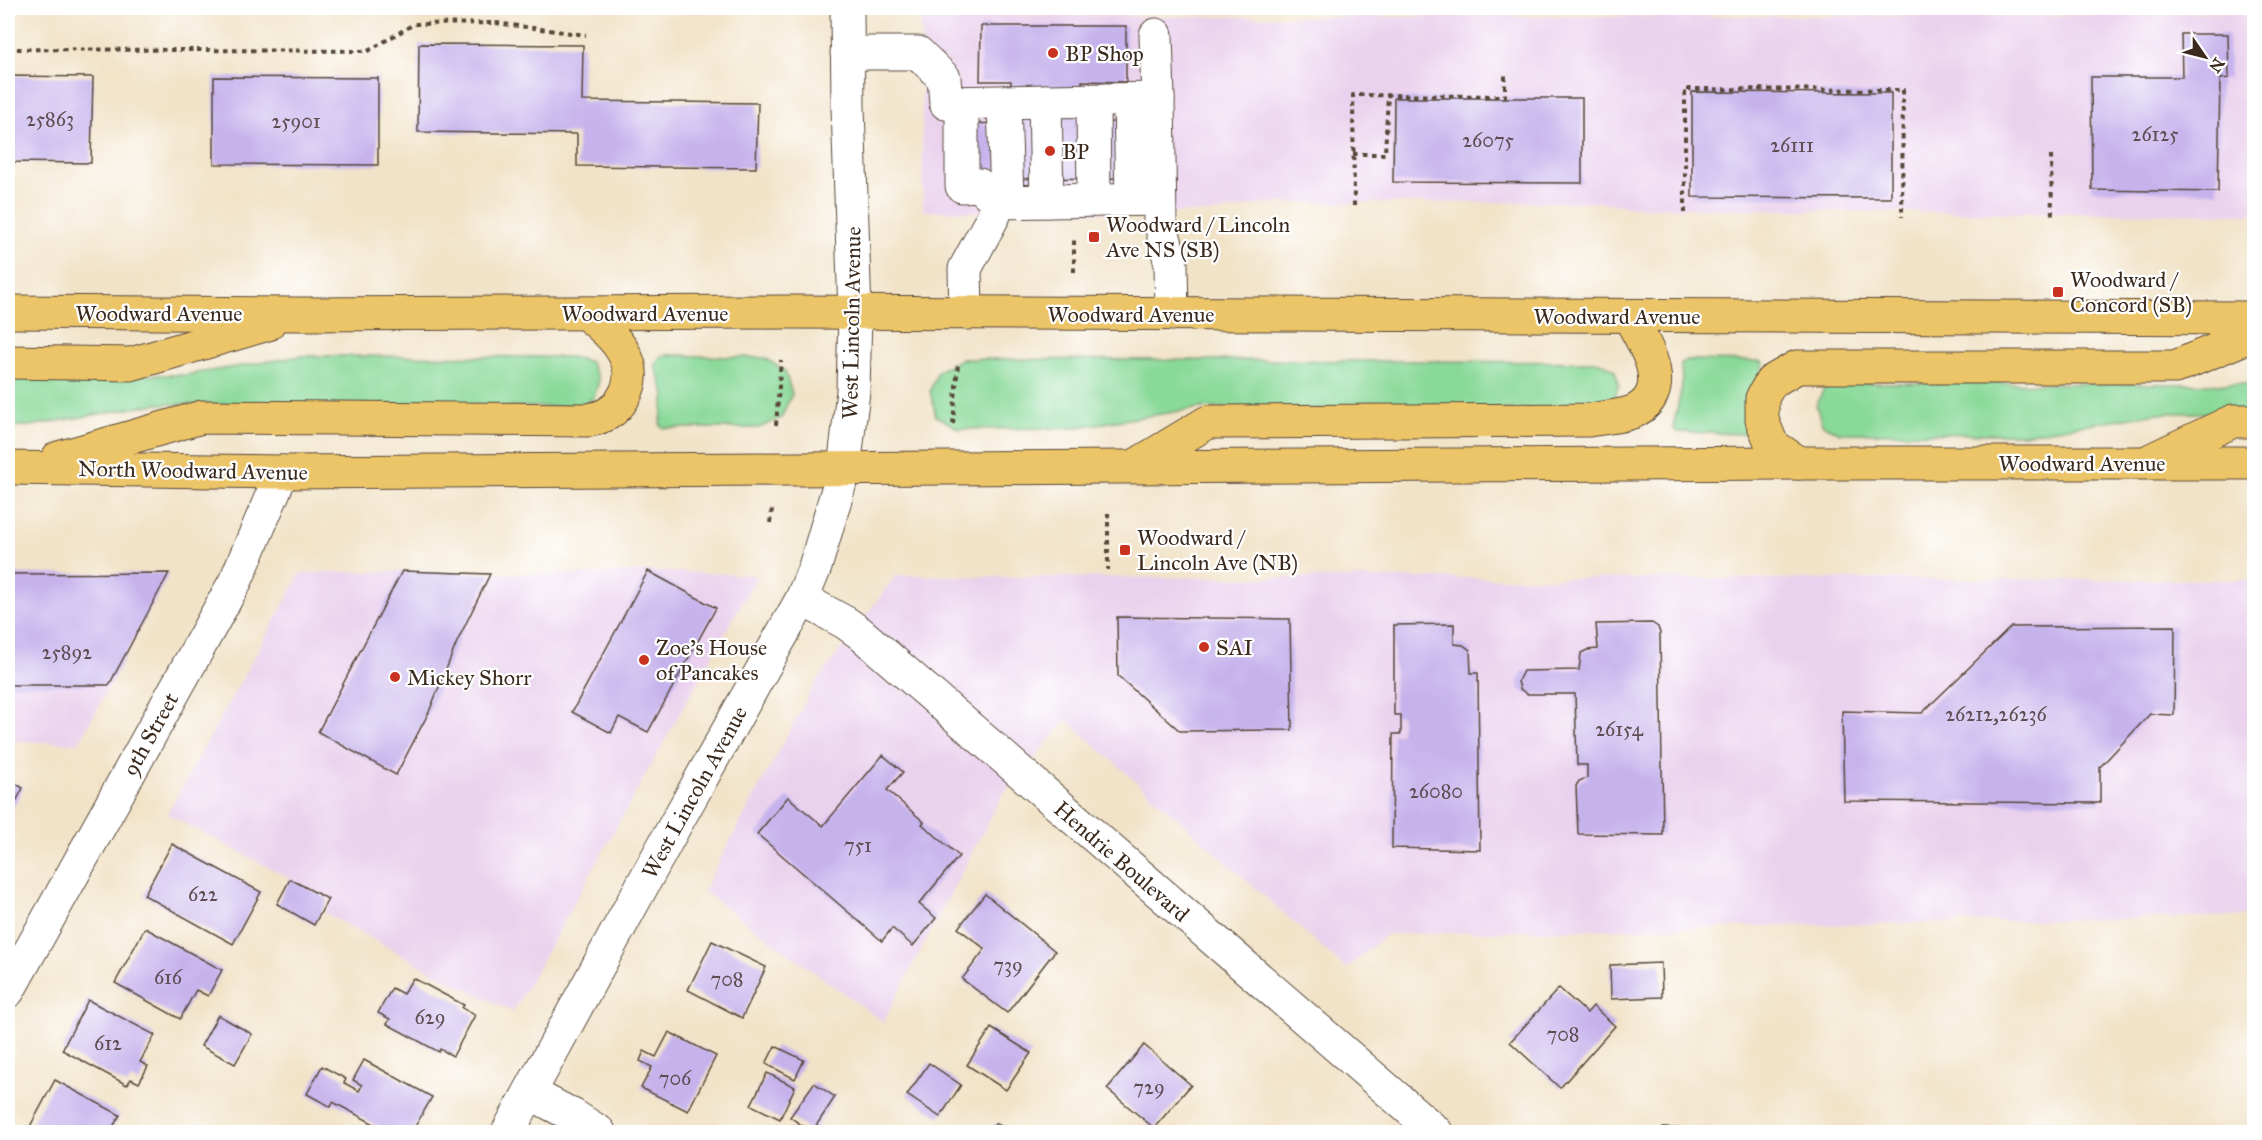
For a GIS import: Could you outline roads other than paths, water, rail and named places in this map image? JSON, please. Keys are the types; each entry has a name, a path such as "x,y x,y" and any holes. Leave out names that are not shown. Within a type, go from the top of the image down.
{"main road":[{"name":"Woodward Avenue","path":"8,312 2254,318"},
{"path":"8,362 130,364 301,314"},
{"path":"16,468 202,417 589,420 600,418 611,412 627,392 630,368 619,344 600,324 585,314"},
{"path":"1134,467 1208,422 1588,420 1634,411 1651,397 1655,373 1645,345 1629,316"},
{"path":"1798,463 1772,445 1762,420 1762,398 1771,382 1797,367 2175,367 2254,334"},
{"path":"2144,463 2233,421 2254,422"},
{"name":"Woodward Avenue","path":"361,471 1798,463 2254,463"},
{"name":"North Woodward Avenue","path":"16,468 361,471"}],"street":[{"name":"West Lincoln Avenue","path":"508,1132 668,837 802,598 815,567 844,469 853,392 855,313 847,53 848,8"},
{"path":"1156,35 1144,100 1146,199 1160,221 1171,264 1172,314"},
{"path":"847,53 918,53 944,78 954,103 948,186 979,185 1003,202 1146,199"},
{"path":"954,103 1144,100"},
{"path":"1045,101 1047,201"},
{"path":"1093,101 1094,200"},
{"path":"966,313 965,269 1003,202 1004,102"},
{"name":"9th Street","path":"8,991 236,580 282,472"},
{"name":"Hendrie Boulevard","path":"802,598 860,633 1436,1132"},
{"path":"530,1093 573,1115 599,1132"}],"place":[{"name":"BP Shop","path":"1053,53"},
{"name":"BP","path":"1050,151"},
{"name":"Woodward / Lincoln Ave NS (SB)","path":"1094,237"},
{"name":"Woodward / Concord (SB)","path":"2058,292"},
{"name":"Woodward / Lincoln Ave (NB)","path":"1125,550"},
{"name":"SAI","path":"1204,647"},
{"name":"Zoe's House of Pancakes","path":"644,660"},
{"name":"Mickey Shorr","path":"395,677"}]}
